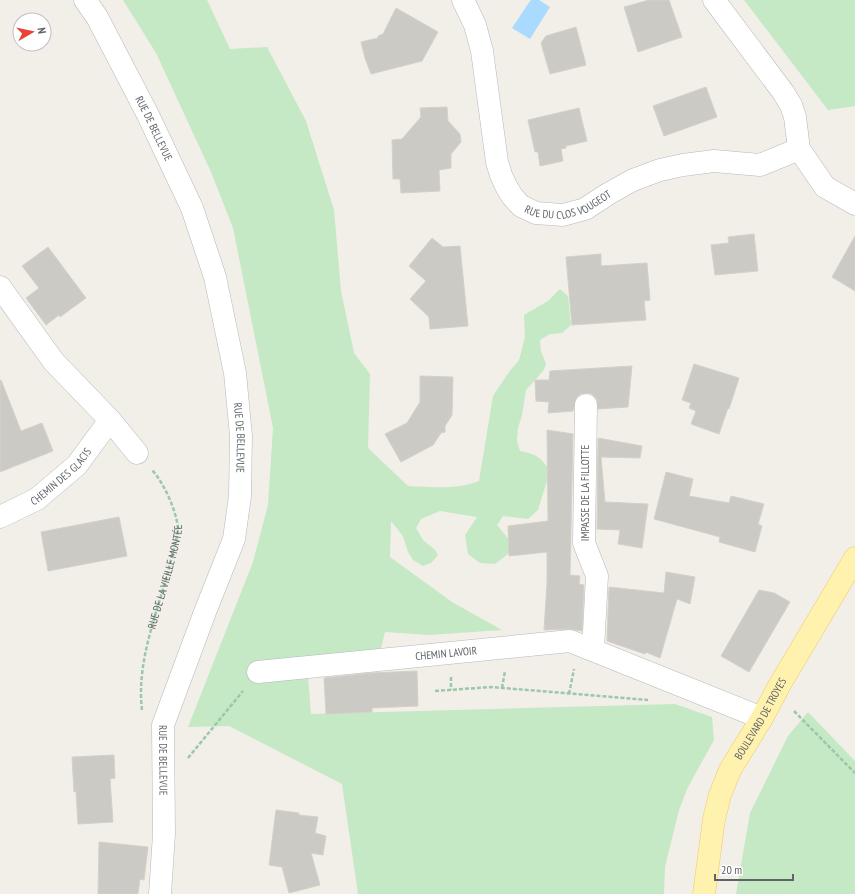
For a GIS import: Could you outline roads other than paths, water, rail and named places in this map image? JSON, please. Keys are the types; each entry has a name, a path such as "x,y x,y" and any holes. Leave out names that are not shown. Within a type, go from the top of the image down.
{"main road":[{"name":"BOULEVARD DE TROYES","path":"704,894 714,819 720,795 730,770 855,558"}],"street":[{"name":"RUE DE BELLEVUE","path":"85,0 97,17 148,115 192,208 215,277 236,381 241,444 240,496 234,539 163,725 164,834 160,894"},
{"name":"RUE DU CLOS VOUGEOT","path":"464,0 475,25 482,51 497,162 501,175 512,196 521,206 536,213 563,216 586,209 608,194 633,180 660,170 714,161 760,165 799,149"},
{"path":"714,0 783,92 795,117 799,149 825,187 855,204"},
{"path":"0,287 54,362 110,420 137,453"},
{"name":"IMPASSE DE LA FILLOTTE","path":"586,405 584,543 597,576 593,650"},
{"name":"CHEMIN DES GLACIS","path":"0,517 37,499 77,465 110,420"},
{"name":"CHEMIN LAVOIR","path":"258,672 570,641 762,718"}],"water":[{"path":"532,0 539,0 550,7 530,39 512,28"}]}
